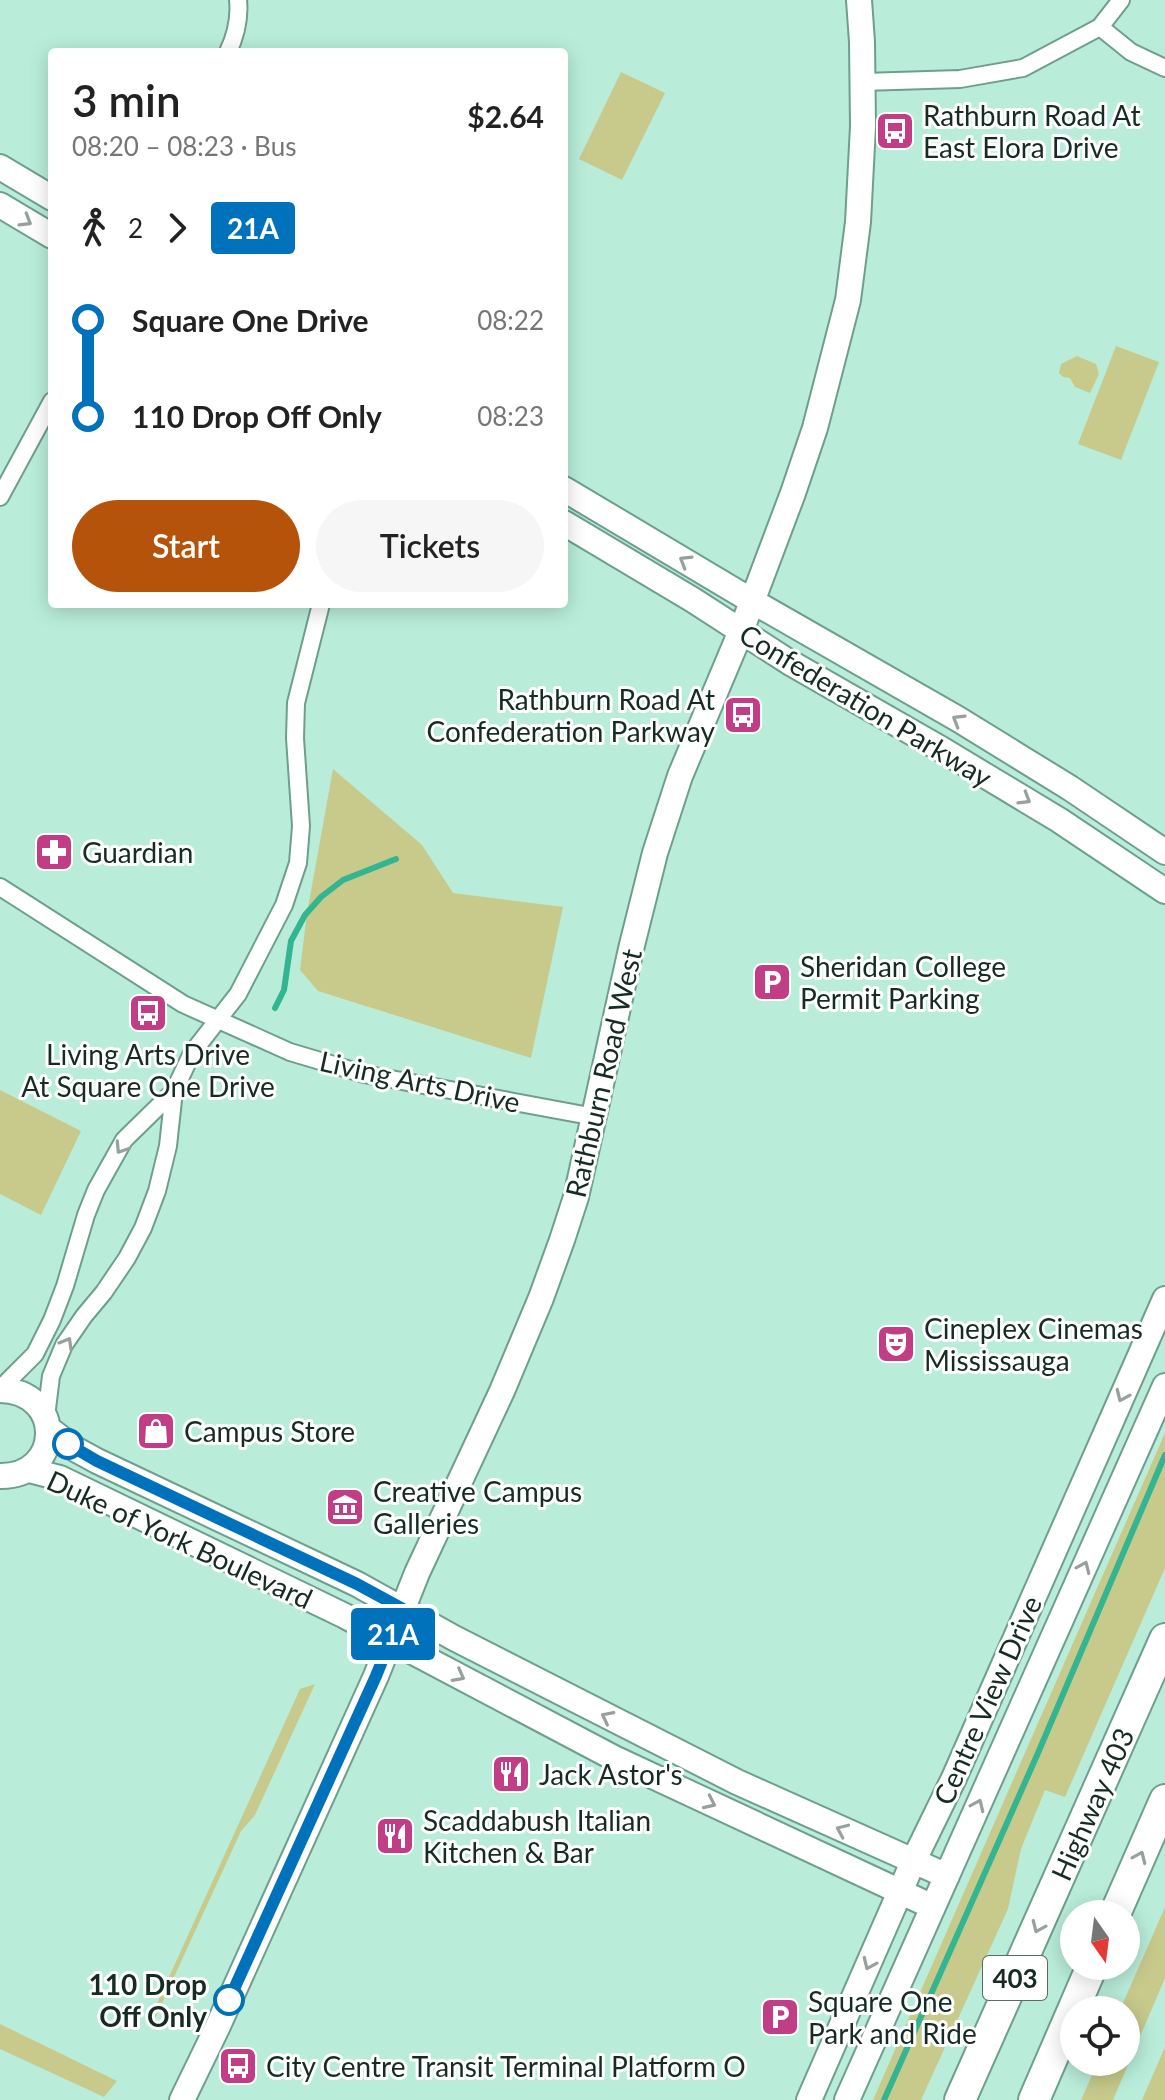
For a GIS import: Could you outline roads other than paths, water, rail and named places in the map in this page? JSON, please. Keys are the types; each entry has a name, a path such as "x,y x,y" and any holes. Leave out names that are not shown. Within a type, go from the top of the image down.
{"highway":[{"name":"Highway 403","path":"960,2100 1165,1639"},
{"path":"1121,1900 1165,1800"},
{"name":"403","path":"1034,2100 1086,1980"}],"street":[{"path":"230,48 240,14 238,0"},
{"name":"Rathburn Road West","path":"182,2100 507,1378 541,1298 576,1197 655,853 680,776 741,631 793,493 815,428 848,300 860,191 863,126 859,0"},
{"path":"863,82 960,79 1023,68 1100,27 1121,0"},
{"path":"1100,27 1131,52 1165,68"},
{"path":"0,167 48,196"},
{"path":"0,205 48,234"},
{"path":"0,497 48,408"},
{"name":"Confederation Parkway","path":"568,491 1020,757 1165,852"},
{"name":"Confederation Parkway","path":"568,525 789,662 1059,820 1165,891"},
{"path":"0,1476 12,1476 29,1470 40,1459 47,1445 51,1376 64,1345 110,1284 143,1228 157,1191 168,1146 174,1091 192,1053 238,994 284,905 298,863 301,826 295,738 296,703 320,608"},
{"name":"Living Arts Drive","path":"0,887 183,1004 290,1052 364,1074 595,1117"},
{"path":"0,1390 35,1354 52,1320 96,1190 124,1140 174,1091"},
{"name":"Centre View Drive","path":"809,2100 1165,1299"},
{"name":"Centre View Drive","path":"847,2100 1165,1386"},
{"name":"Duke of York Boulevard","path":"0,1390 27,1395 38,1405 47,1423 75,1449 97,1461 357,1584 454,1638 709,1769 947,1876"},
{"name":"Duke of York Boulevard","path":"29,1470 60,1478 345,1616 614,1758 933,1907"}],"waterway":[{"path":"275,1008 284,990 291,941 305,915 321,897 343,880 396,859"},
{"path":"884,2100 1038,1753 1165,1455"}],"place":[{"name":"Rathburn Road At East Elora Drive","path":"895,131"},
{"name":"Rathburn Road At Confederation Parkway","path":"743,715"},
{"name":"Guardian","path":"54,852"},
{"name":"Sheridan College Permit Parking","path":"772,982"},
{"name":"Living Arts Drive At Square One Drive","path":"148,1013"},
{"name":"Cineplex Cinemas Mississauga","path":"896,1344"},
{"name":"Campus Store","path":"156,1431"},
{"name":"Creative Campus Galleries","path":"345,1507"},
{"name":"Jack Astor's","path":"511,1774"},
{"name":"Scaddabush Italian Kitchen & Bar","path":"395,1836"},
{"name":"110 Drop Off Only","path":"229,2000"},
{"name":"Square One Park and Ride","path":"780,2017"},
{"name":"City Centre Transit Terminal Platform O","path":"238,2066"}]}
